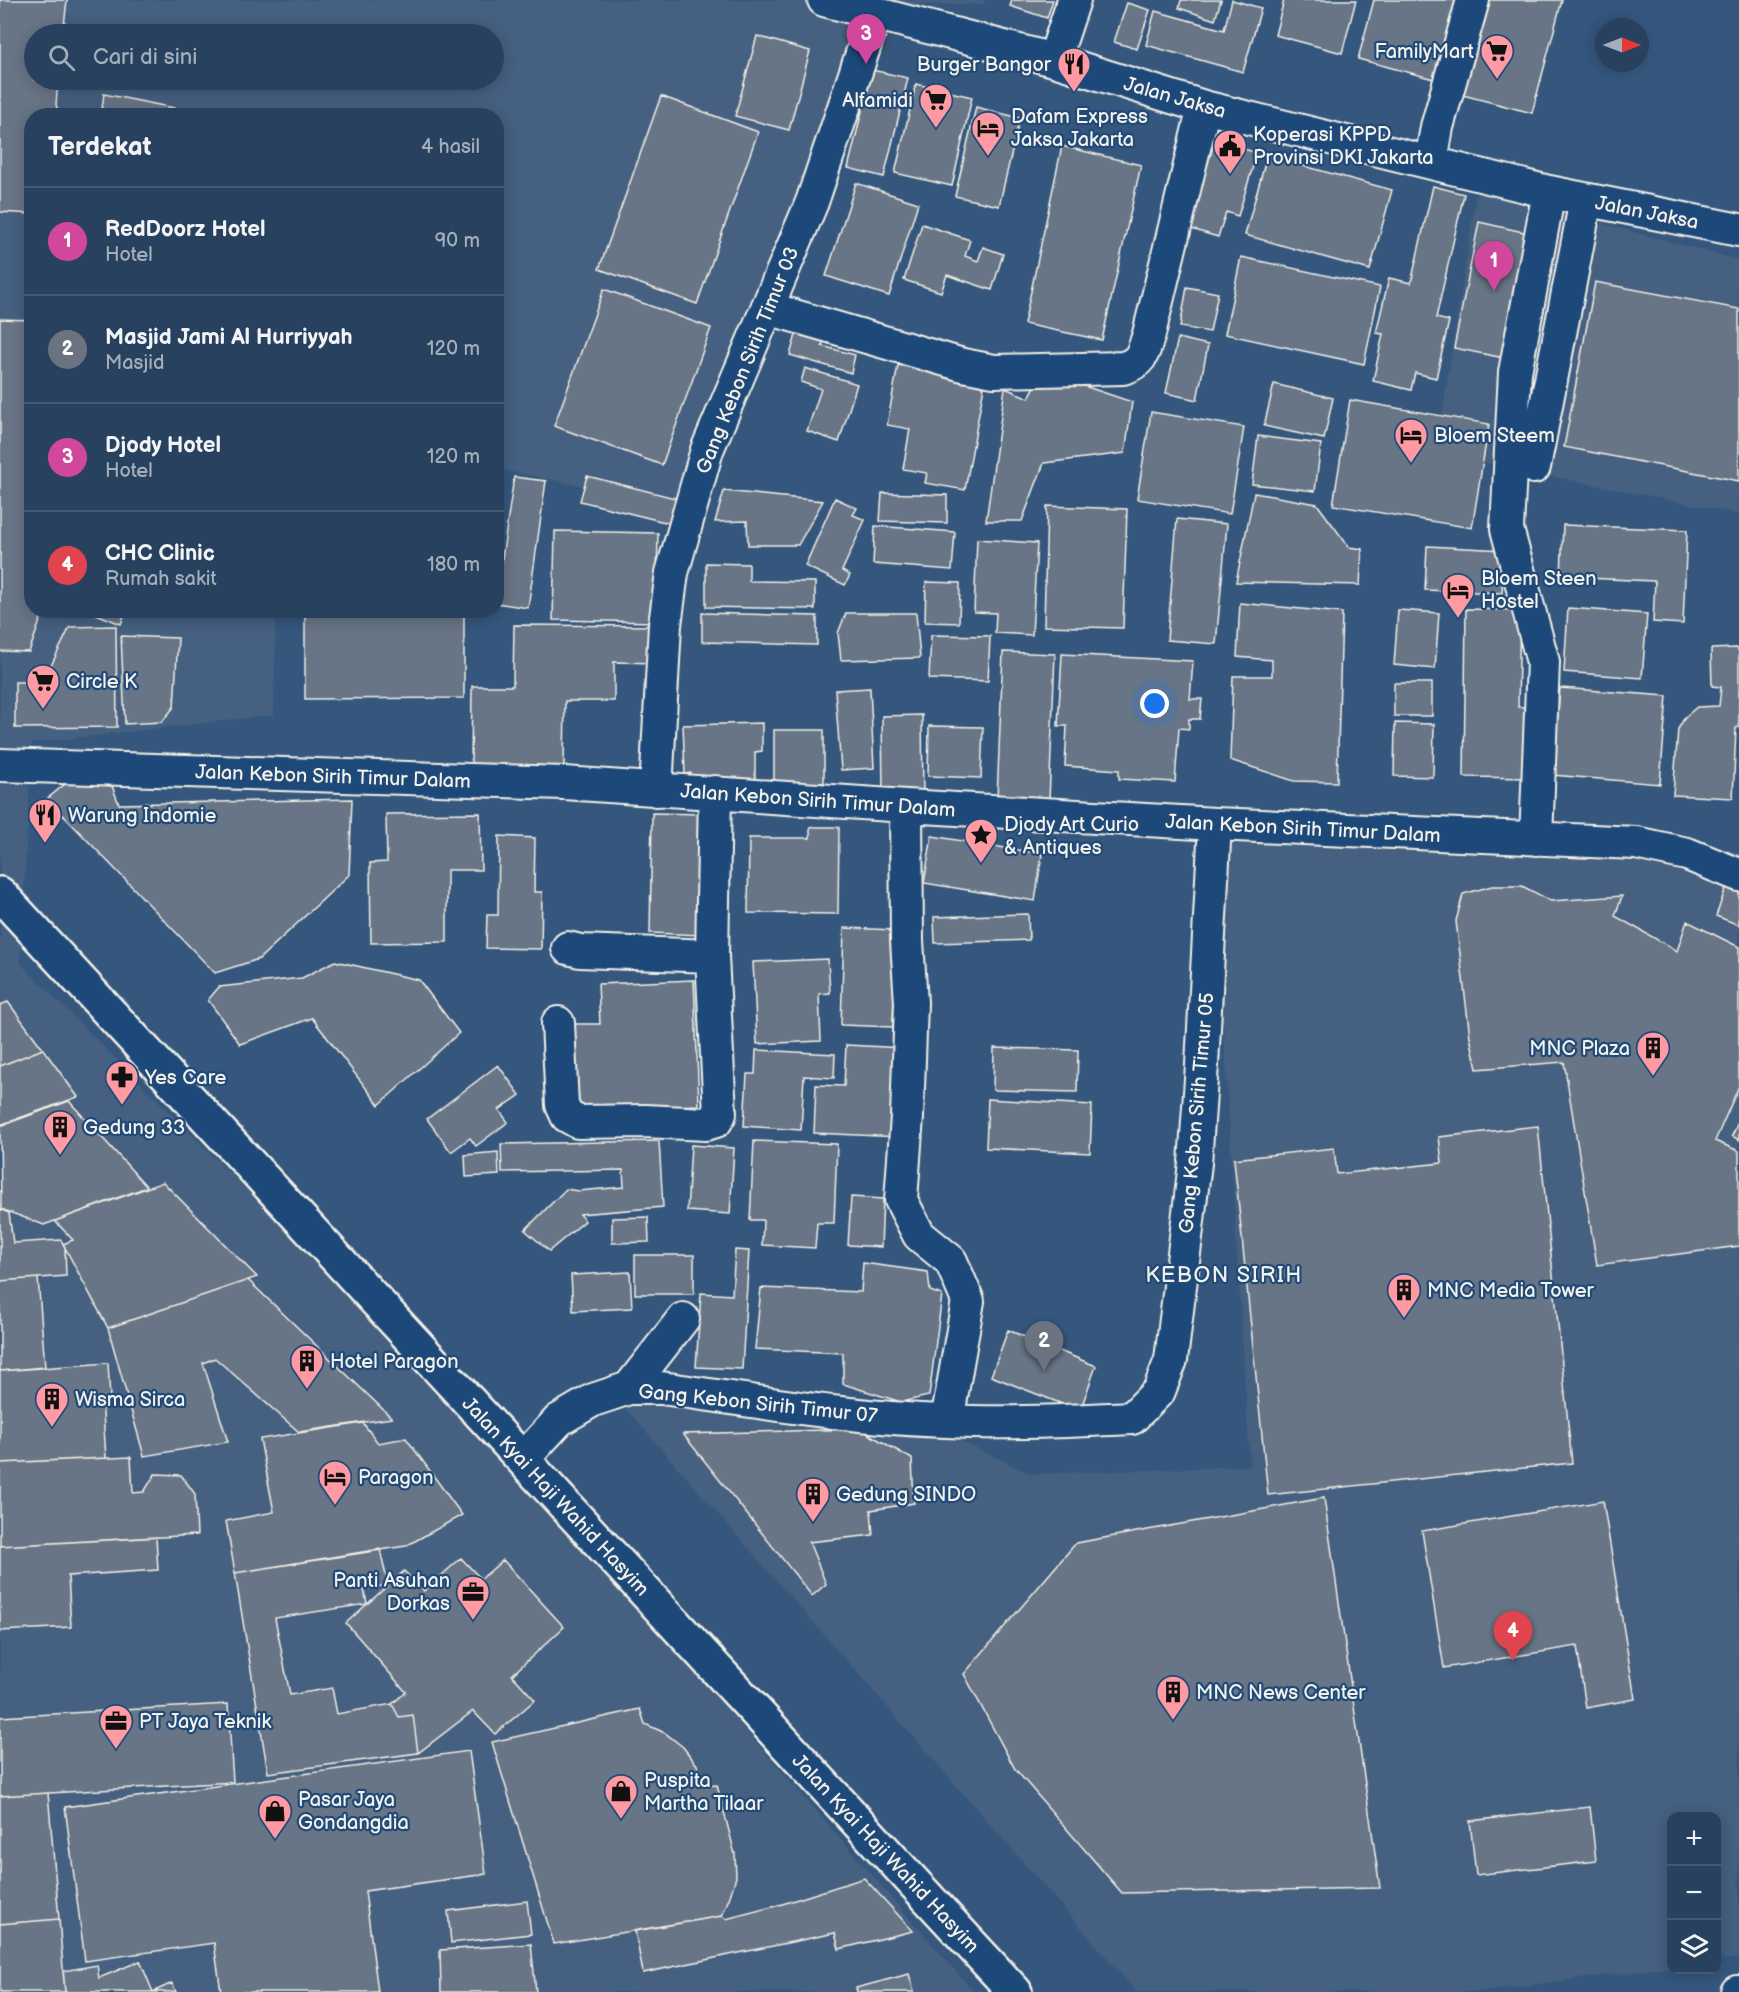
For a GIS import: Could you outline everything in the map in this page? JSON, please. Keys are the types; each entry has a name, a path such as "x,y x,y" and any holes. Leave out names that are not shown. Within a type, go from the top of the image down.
{"street":[{"name":"Jalan Jaksa","path":"824,0 1054,60 1204,107 1549,192 1739,230"},
{"path":"1054,60 1074,0"},
{"path":"1431,162 1437,127 1473,0"},
{"name":"Gang Kebon Sirih Timur 03","path":"656,790 665,625 672,573 707,450 812,202 876,12"},
{"path":"767,308 963,365 993,371 1123,368 1135,364 1141,357 1149,334 1204,107"},
{"path":"1536,839 1543,662 1508,529 1515,372 1549,192"},
{"path":"1534,467 1586,200"},
{"name":"Jalan Kebon Sirih Timur Dalam","path":"0,765 564,783 1215,824 1636,843 1687,854 1739,875"},
{"path":"558,1023 562,1104 567,1116 578,1122 645,1121 706,1124 716,1121 720,1113 712,956 715,792"},
{"path":"906,806 907,941 911,1003 908,1117 901,1200 919,1235 951,1261 968,1301 947,1422"},
{"name":"Gang Kebon Sirih Timur 05","path":"947,1422 1052,1422 1132,1418 1159,1391 1171,1360 1195,1163 1215,824"},
{"name":"Jalan Kyai Haji Wahid Hasyim","path":"0,894 1015,1992"},
{"path":"568,948 580,951 712,956"},
{"path":"629,1388 683,1319"},
{"name":"Gang Kebon Sirih Timur 07","path":"523,1460 559,1420 593,1400 629,1388 661,1388 869,1416 947,1422"}],"shaded area":[{"path":"0,0 985,0 984,4 870,5 699,509 504,470 504,108 24,108 24,618 276,618 274,715 32,743 20,963 462,1405 974,1992 0,1992"},
{"path":"1477,190 1739,260 1739,514 1436,453"},
{"path":"1211,820 1624,827 1739,853 1739,1958 1721,1960 1721,1812 1667,1812 1667,1968 1476,1992 1137,1992 621,1403 877,1401 1031,1474 1250,1466"}],"building":[{"path":"0,0 67,0 64,24 24,24 24,90 57,90 57,108 24,108 24,214 0,212"},
{"path":"1012,0 1053,0 1047,18 1010,6"},
{"path":"1181,0 1221,0 1215,20 1179,8"},
{"path":"1232,0 1261,8 1243,72 1146,45 1155,11 1224,30"},
{"path":"1284,0 1356,0 1342,53 1275,35"},
{"path":"1374,0 1466,0 1445,82 1358,59"},
{"path":"1485,0 1562,0 1532,113 1459,94"},
{"path":"1127,3 1150,10 1137,49 1114,42"},
{"path":"757,36 810,51 789,130 735,116"},
{"path":"872,70 908,78 884,177 848,168"},
{"path":"916,84 972,97 952,186 895,173"},
{"path":"104,94 174,108 102,108"},
{"path":"661,96 758,132 697,304 599,269"},
{"name":"Dafam Express Jaksa Jakarta","path":"976,107 1020,118 999,206 955,196"},
{"path":"1215,140 1257,153 1238,216 1226,212 1218,237 1188,228"},
{"path":"1062,146 1141,165 1102,340 1024,324"},
{"path":"1267,156 1392,190 1370,270 1245,235"},
{"path":"856,183 918,203 889,296 826,276"},
{"path":"1433,186 1464,194 1436,318 1449,321 1436,378 1415,373 1411,390 1373,381 1383,334 1376,333 1389,278 1411,283"},
{"path":"1479,222 1536,235 1509,359 1454,348"},
{"path":"922,224 970,240 965,256 978,261 983,247 1003,254 992,290 947,275 941,292 904,280"},
{"path":"1241,257 1380,287 1364,364 1225,334"},
{"path":"1595,282 1739,309 1739,481 1564,447"},
{"path":"1187,287 1218,293 1210,332 1180,327"},
{"path":"604,289 711,328 662,465 554,426"},
{"path":"0,319 24,320 24,618 41,618 29,652 0,651"},
{"path":"798,328 825,336 822,346 855,355 851,373 790,355"},
{"path":"1178,338 1208,345 1197,400 1166,393"},
{"path":"898,365 985,381 965,490 925,483 927,473 903,469 910,429 887,425"},
{"path":"805,368 857,384 839,442 807,431 821,389 801,382"},
{"path":"1042,372 1132,402 1125,453 1044,463 1022,521 986,521 1005,388 1029,398"},
{"path":"1274,384 1333,398 1324,439 1264,426"},
{"name":"Bloem Steem","path":"1350,400 1489,424 1472,528 1333,505"},
{"path":"1151,412 1244,427 1230,514 1137,499"},
{"path":"1258,436 1321,444 1315,491 1252,484"},
{"path":"587,476 683,500 677,525 580,501"},
{"path":"514,477 546,481 528,608 504,604 504,545"},
{"path":"724,491 823,501 798,545 748,545 747,521 715,522"},
{"path":"882,493 947,495 947,523 880,521"},
{"path":"1254,493 1317,504 1349,547 1362,549 1360,585 1236,582"},
{"path":"835,498 857,508 853,515 865,520 842,571 850,575 845,585 805,566"},
{"path":"1047,506 1127,509 1123,628 1044,626"},
{"path":"1177,519 1227,524 1216,644 1167,640"},
{"path":"1563,525 1687,530 1683,624 1653,622 1655,581 1561,577"},
{"path":"875,526 955,532 952,570 873,564"},
{"path":"555,531 658,533 656,622 553,620"},
{"path":"977,539 1037,543 1032,635 995,633 996,613 974,612"},
{"path":"1427,546 1504,550 1502,593 1425,590"},
{"path":"706,563 749,564 749,581 815,582 815,609 706,607"},
{"path":"926,582 960,583 959,623 925,622"},
{"path":"1240,603 1342,613 1337,782 1294,781 1230,760 1233,676 1272,676 1272,660 1237,657"},
{"path":"1568,608 1647,614 1642,678 1564,672"},
{"path":"1466,609 1520,610 1518,707 1535,707 1534,778 1464,777"},
{"path":"1398,610 1439,613 1435,669 1394,665"},
{"path":"702,613 817,616 817,645 702,642"},
{"path":"846,613 916,613 920,658 841,660 838,633"},
{"path":"106,618 123,618 121,624"},
{"path":"305,618 464,618 464,698 305,699"},
{"path":"514,625 658,626 658,663 614,662 614,701 565,701 564,766 471,765 472,686 513,686"},
{"path":"116,626 117,727 15,728 15,682 43,682 70,627"},
{"path":"931,635 990,636 988,681 929,679"},
{"path":"121,636 178,638 174,707 162,722 125,724"},
{"path":"1737,648 1739,652 1739,727 1736,728 1733,798 1673,795 1678,729 1685,717 1697,707 1719,706 1721,687 1712,686 1711,649"},
{"path":"1003,652 1055,654 1049,801 997,799"},
{"path":"1062,654 1193,661 1190,699 1202,699 1200,719 1189,719 1189,729 1179,728 1175,782 1119,779 1119,770 1065,766 1067,726 1058,726"},
{"path":"1394,683 1432,683 1432,716 1394,716"},
{"path":"870,688 874,768 841,770 835,690"},
{"path":"1560,688 1667,696 1660,784 1552,775"},
{"path":"922,715 923,793 883,794 882,716"},
{"path":"762,723 762,751 755,752 755,781 692,783 691,773 685,774 683,725"},
{"path":"1395,723 1434,724 1433,777 1394,776"},
{"path":"929,726 983,727 981,778 928,776"},
{"path":"774,730 824,730 824,783 774,783"},
{"path":"70,780 112,786 119,804 352,799 349,875 259,959 215,973 63,815 50,829 36,808"},
{"path":"480,813 481,870 447,870 447,942 371,943 370,863 387,862 386,814"},
{"path":"652,813 704,814 702,935 650,933"},
{"path":"810,827 839,827 838,914 748,913 749,838 810,838"},
{"path":"499,836 535,838 534,892 542,892 541,949 486,948 487,915 498,915"},
{"path":"932,836 1042,854 1035,901 924,883"},
{"path":"1727,885 1739,889 1739,925 1716,916"},
{"name":"MNC Plaza","path":"1492,886 1522,886 1551,901 1622,896 1615,916 1677,951 1687,921 1739,947 1739,1086 1715,1141 1739,1151 1739,1246 1597,1265 1564,1062 1477,1069 1470,1037 1456,921 1463,894"},
{"path":"1028,914 1029,940 935,943 934,917"},
{"path":"844,928 896,930 893,1027 841,1025"},
{"path":"828,959 830,993 819,994 821,1041 757,1044 753,962"},
{"path":"335,961 419,980 459,1033 379,1105 312,1018 240,1044 208,1000 219,987 302,978"},
{"path":"694,980 699,1105 577,1110 574,1024 600,1024 598,984"},
{"path":"8,1002 43,1049 0,1066 0,1005"},
{"path":"846,1045 904,1048 900,1137 814,1133 816,1085 844,1086"},
{"path":"994,1048 1078,1050 1077,1092 993,1090"},
{"path":"43,1049 78,1097 0,1125 0,1066"},
{"path":"756,1050 835,1054 834,1078 804,1076 801,1130 744,1126 747,1074 755,1074"},
{"path":"498,1065 520,1095 499,1110 508,1122 476,1146 470,1138 451,1152 427,1119"},
{"path":"988,1099 1092,1105 1090,1153 986,1148"},
{"name":"Gedung 33","path":"69,1101 147,1187 44,1225 1,1209 0,1126"},
{"path":"1739,1120 1739,1140 1732,1136"},
{"name":"MNC Media Tower","path":"1538,1126 1572,1463 1268,1495 1234,1159 1334,1148 1337,1174 1442,1163 1439,1137"},
{"path":"659,1141 663,1207 580,1214 585,1221 549,1251 525,1230 566,1189 578,1191 624,1187 623,1170 502,1172 501,1144"},
{"path":"754,1141 837,1144 834,1223 817,1223 815,1248 762,1245 763,1220 750,1220"},
{"path":"691,1145 734,1148 730,1214 687,1211"},
{"path":"498,1152 499,1175 466,1177 465,1155"},
{"path":"163,1182 257,1277 108,1328 63,1244 73,1240 55,1221"},
{"path":"851,1197 883,1199 881,1247 848,1245"},
{"path":"0,1209 9,1213 13,1243 61,1240 65,1247 66,1276 0,1281"},
{"path":"648,1217 649,1242 612,1243 612,1218"},
{"path":"735,1250 749,1251 742,1369 696,1367 701,1293 732,1295"},
{"path":"635,1255 694,1255 694,1294 635,1294"},
{"path":"863,1263 928,1272 930,1291 942,1295 929,1396 901,1402 843,1384 843,1353 755,1349 761,1288 861,1292"},
{"path":"630,1272 632,1308 573,1311 571,1275"},
{"path":"38,1278 45,1367 0,1371 0,1281"},
{"name":"Hotel Paragon","path":"248,1280 392,1418 299,1432 215,1358 203,1363 228,1442 144,1456 108,1328"},
{"path":"1008,1330 1096,1366 1080,1411 991,1376"},
{"name":"Wisma Sirca","path":"108,1363 110,1398 102,1398 106,1458 0,1463 0,1371"},
{"path":"363,1423 378,1443 406,1438 462,1515 406,1546 235,1573 226,1521 274,1512 260,1439"},
{"name":"Gedung SINDO","path":"860,1429 912,1459 914,1503 871,1510 873,1535 809,1542 826,1584 812,1596 683,1434"},
{"path":"131,1457 133,1493 144,1492 155,1474 181,1475 195,1494 197,1535 0,1546 0,1463"},
{"name":"MNC News Center","path":"1324,1498 1380,1888 1122,1893 1015,1769 964,1674 1076,1543"},
{"path":"1603,1501 1635,1699 1586,1708 1577,1646 1444,1668 1422,1531"},
{"path":"156,1537 158,1570 68,1576 71,1627 0,1631 0,1546"},
{"path":"380,1549 388,1585 364,1589 367,1604 275,1618 290,1695 332,1688 337,1714 392,1704 399,1717 413,1715 418,1753 268,1773 235,1573"},
{"path":"461,1558 481,1579 503,1560 564,1627 512,1675 535,1700 495,1734 473,1711 418,1753 413,1715 399,1717 392,1704 406,1692 346,1623 404,1571 424,1591"},
{"name":"PT Jaya Teknik","path":"228,1704 233,1782 0,1796 0,1717"},
{"name":"Puspita Martha Tilaar","path":"640,1709 645,1724 665,1733 683,1747 697,1765 706,1786 717,1785 735,1854 736,1877 730,1896 722,1916 554,1944 492,1742"},
{"name":"Pasar Jaya Gondangdia","path":"469,1751 486,1874 365,1891 378,1992 221,1992 214,1943 85,1961 65,1807"},
{"path":"48,1793 59,1919 0,1924 0,1796"},
{"path":"1590,1807 1596,1861 1476,1875 1470,1821"},
{"path":"864,1878 913,1931 839,1949 835,1933 643,1973 635,1931 722,1916 726,1919"},
{"path":"527,1901 531,1934 451,1943 448,1911"},
{"path":"59,1919 65,1992 0,1992 0,1924"},
{"path":"531,1944 536,1992 441,1992 440,1950"},
{"path":"140,1961 153,1992 65,1992 63,1971 97,1965 99,1978"},
{"path":"909,1974 914,1992 857,1992 856,1988"},
{"path":"172,1983 176,1992 153,1992"}],"place":[{"name":"Djody Hotel","path":"866,64"},
{"name":"FamilyMart","path":"1497,80"},
{"name":"Burger Bangor","path":"1074,93"},
{"name":"Alfamidi","path":"936,129"},
{"name":"Dafam Express Jaksa Jakarta","path":"988,157"},
{"name":"Koperasi KPPD Provinsi DKI Jakarta","path":"1230,175"},
{"name":"RedDoorz Hotel","path":"1494,291"},
{"name":"Bloem Steem","path":"1411,464"},
{"name":"Bloem Steen Hostel","path":"1458,619"},
{"name":"Circle K","path":"43,710"},
{"name":"Warung Indomie","path":"45,844"},
{"name":"Djody Art Curio & Antiques","path":"981,864"},
{"name":"MNC Plaza","path":"1653,1077"},
{"name":"Yes Care","path":"122,1106"},
{"name":"Gedung 33","path":"60,1156"},
{"name":"MNC Media Tower","path":"1404,1319"},
{"name":"Masjid Jami Al Hurriyyah","path":"1044,1371"},
{"name":"Hotel Paragon","path":"307,1390"},
{"name":"Wisma Sirca","path":"52,1428"},
{"name":"Paragon","path":"335,1506"},
{"name":"Gedung SINDO","path":"813,1523"},
{"name":"Panti Asuhan Dorkas","path":"473,1621"},
{"name":"CHC Clinic","path":"1513,1661"},
{"name":"MNC News Center","path":"1173,1721"},
{"name":"PT Jaya Teknik","path":"116,1750"},
{"name":"Puspita Martha Tilaar","path":"621,1820"},
{"name":"Pasar Jaya Gondangdia","path":"275,1840"}],"district":[{"name":"KEBON SIRIH","path":"1224,1274"}]}
